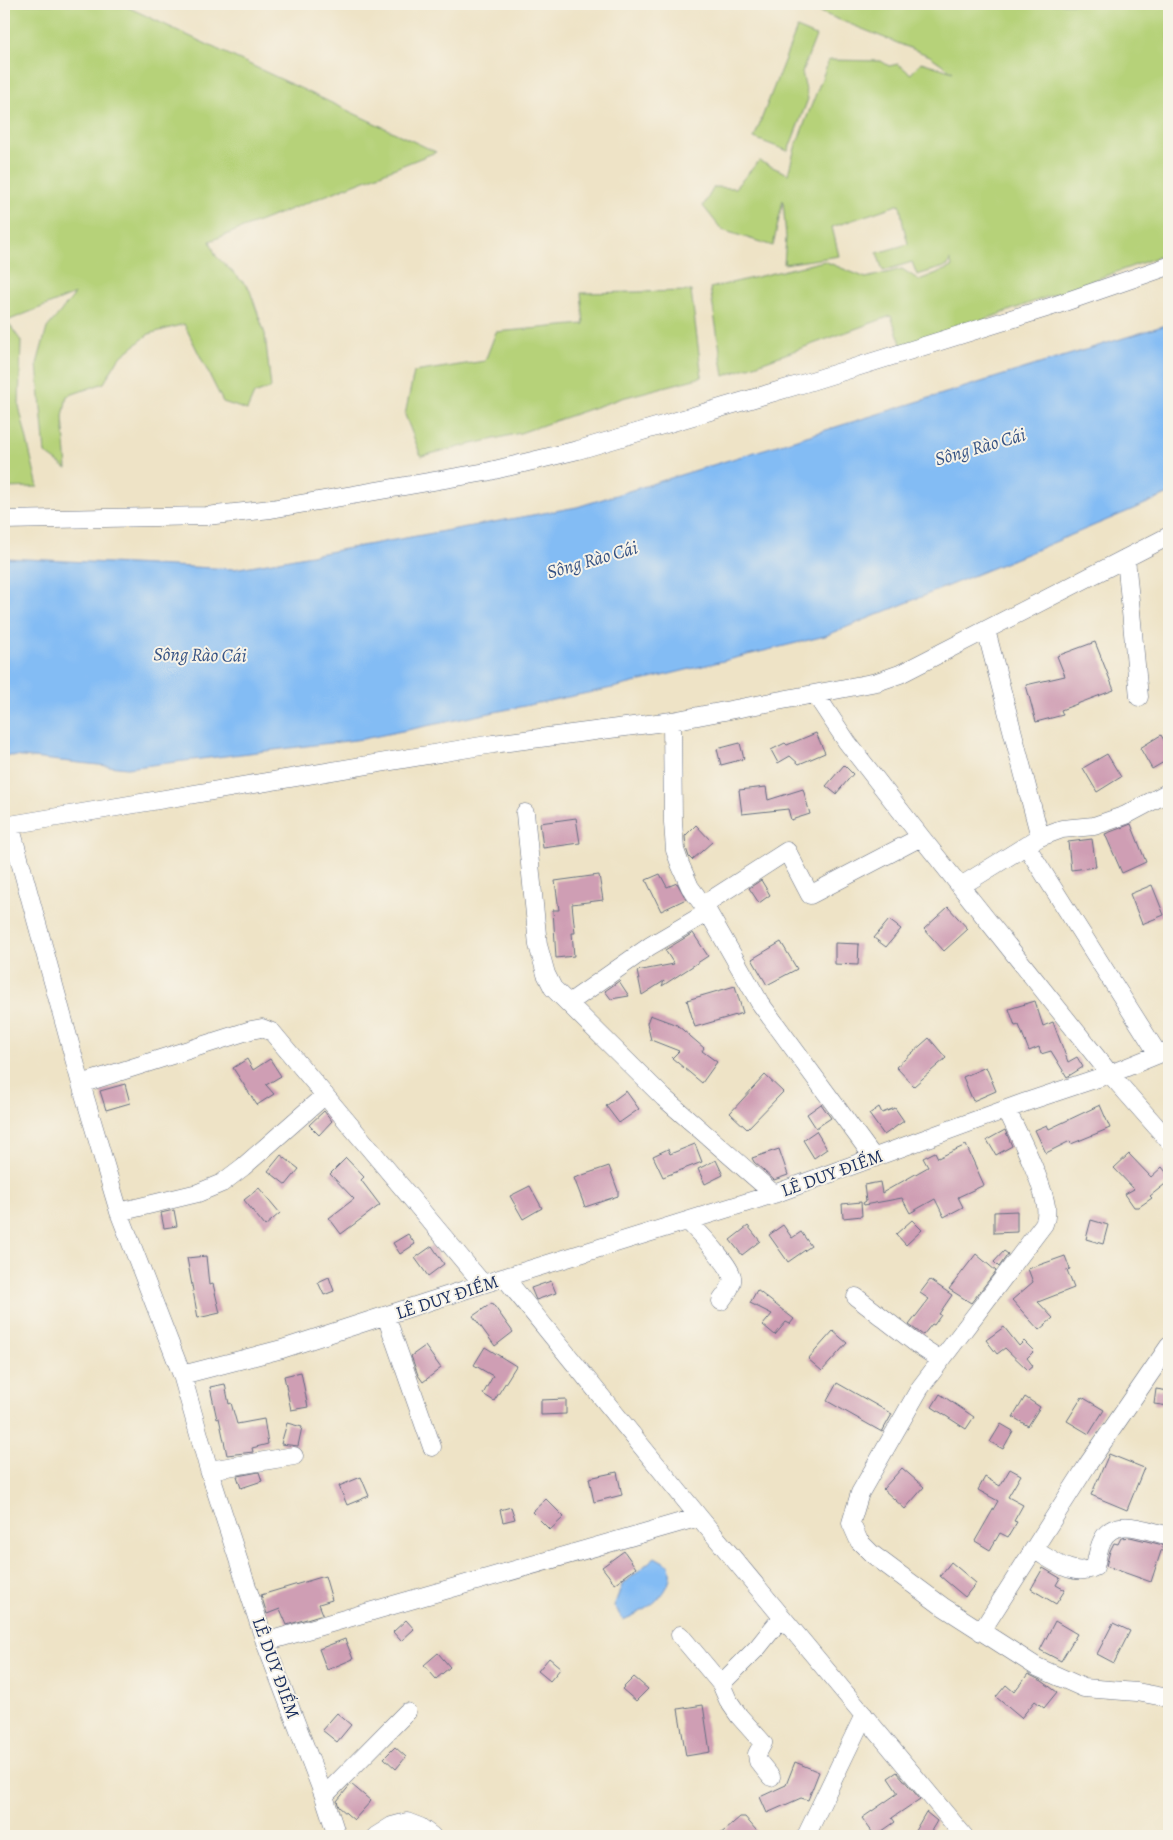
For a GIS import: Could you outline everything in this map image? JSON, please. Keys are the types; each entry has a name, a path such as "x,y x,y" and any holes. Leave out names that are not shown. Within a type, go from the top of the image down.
{"street":[{"path":"4,520 206,516 271,509 486,472 578,450 805,384 1053,306 1169,266"},
{"path":"182,1375 120,1212 81,1084 7,824 493,744 672,721 877,682 900,674 1169,536"},
{"path":"1126,558 1139,697"},
{"path":"986,630 1034,842 1164,1052"},
{"path":"816,695 847,742 921,837 1110,1074 1169,1141"},
{"path":"672,721 675,850 690,886 706,908 760,1003 874,1158"},
{"path":"961,886 1034,842 1062,829 1094,826 1126,816 1169,792"},
{"path":"525,813 540,959 553,988 664,1098 774,1194"},
{"path":"569,1003 787,851 810,895 921,837"},
{"path":"81,1084 262,1028 272,1032 483,1284"},
{"name":"LÊ DUY ĐIẾM","path":"337,1836 324,1796 265,1642 209,1470 182,1375 282,1350 483,1284 774,1194 1026,1102 1110,1074 1164,1052"},
{"path":"120,1212 198,1193 222,1183 325,1095"},
{"path":"1007,1110 1046,1202 1047,1216 1044,1224 920,1388 860,1493 851,1523 858,1542 872,1554 942,1606 1037,1667 1084,1688 1137,1692 1169,1698"},
{"path":"688,1221 726,1264 732,1277 731,1285 721,1301"},
{"path":"505,1278 699,1517 964,1836"},
{"path":"856,1297 918,1345 941,1360"},
{"path":"386,1316 432,1447"},
{"path":"981,1632 1088,1464 1169,1346"},
{"path":"209,1470 294,1456"},
{"path":"265,1642 699,1517"},
{"path":"1034,1550 1064,1568 1085,1572 1095,1567 1102,1539 1113,1528 1132,1526 1166,1535"},
{"path":"721,1684 758,1647 782,1617"},
{"path":"680,1635 721,1684 728,1700 739,1716 763,1743 758,1754 758,1761 771,1777"},
{"path":"324,1796 407,1712"},
{"path":"806,1836 864,1715"},
{"path":"376,1836 392,1826 406,1822 420,1827 432,1836"}],"green space":[{"path":"4,4 121,4 436,152 210,241 216,256 249,288 265,334 271,388 254,394 247,410 223,402 184,324 149,334 119,358 104,383 67,396 63,417 67,469 45,453 37,364 47,328 75,294 7,321 21,341 19,406 38,487 4,488"},
{"path":"808,4 1169,4 1169,253 903,349 891,316 724,376 710,288 824,261 866,278 902,269 919,280 952,267 950,260 948,266 917,275 912,262 883,271 877,253 908,244 900,204 832,227 839,256 784,264 786,238 783,200 773,246 722,230 703,206 714,187 735,188 759,161 788,174 795,148 829,60 881,61 889,66 898,64 911,74 921,62 953,72 930,56 807,7"},
{"path":"797,28 816,36 802,72 808,99 788,151 754,138"},
{"path":"691,291 702,377 622,398 520,433 421,456 405,415 414,372 485,361 496,332 584,324 581,293"}],"water":[{"name":"Sông Rào Cái","path":"1169,324 1169,494 825,636 617,687 363,739 127,768 4,755 4,558 234,569 577,507"},
{"path":"655,1557 669,1565 670,1575 664,1592 641,1612 623,1620 614,1606 622,1585"}],"building":[{"path":"1095,642 1114,690 1061,710 1063,715 1036,722 1026,685 1065,676 1057,656"},
{"path":"816,733 825,753 799,764 790,756 778,763 771,750 785,743 787,745"},
{"path":"1161,735 1169,749 1169,759 1152,769 1140,748"},
{"path":"740,743 744,759 721,765 717,749"},
{"path":"1107,754 1121,777 1097,792 1083,768"},
{"path":"844,765 853,774 836,794 826,786"},
{"path":"766,787 768,800 803,789 810,814 791,820 788,809 742,814 739,790"},
{"path":"576,818 580,843 543,848 540,823"},
{"path":"1131,824 1146,862 1122,873 1105,834"},
{"path":"696,825 712,842 692,860 686,848 685,836"},
{"path":"1092,839 1096,867 1071,870 1068,842"},
{"path":"660,874 667,887 677,883 686,899 661,911 646,880"},
{"path":"599,875 603,900 572,904 575,933 572,933 574,956 556,958 553,910 559,910 555,881"},
{"path":"761,880 770,895 759,903 749,888"},
{"path":"1152,885 1164,915 1142,924 1130,894"},
{"path":"948,907 968,929 944,951 924,929"},
{"path":"889,920 901,929 886,947 874,938"},
{"path":"693,933 708,956 662,986 664,981 642,995 637,971 674,964 665,950"},
{"path":"781,942 797,969 767,985 752,959"},
{"path":"835,943 859,944 858,965 835,964"},
{"path":"619,981 629,996 611,999 605,991"},
{"path":"735,986 743,1013 695,1027 687,1000"},
{"path":"1035,1001 1043,1026 1053,1022 1068,1062 1077,1057 1083,1067 1067,1077 1051,1051 1041,1054 1039,1047 1029,1051 1019,1025 1015,1026 1009,1009"},
{"path":"650,1015 677,1025 704,1048 702,1051 717,1062 702,1083 672,1058 679,1051 651,1040 647,1023"},
{"path":"929,1038 946,1058 914,1086 896,1067"},
{"path":"247,1059 253,1070 270,1059 281,1076 266,1085 274,1094 257,1105 233,1068"},
{"path":"986,1067 996,1091 973,1101 963,1077"},
{"path":"765,1075 783,1092 747,1129 730,1113"},
{"path":"125,1084 130,1103 106,1110 100,1091"},
{"path":"626,1091 639,1109 619,1123 606,1106"},
{"path":"821,1104 831,1118 816,1128 807,1114"},
{"path":"1100,1105 1110,1128 1071,1144 1070,1141 1046,1153 1035,1130 1047,1125 1049,1129"},
{"path":"879,1107 882,1113 895,1108 904,1121 884,1135 869,1114"},
{"path":"324,1111 332,1121 319,1135 309,1125"},
{"path":"1005,1130 1012,1146 996,1155 987,1140"},
{"path":"816,1131 827,1149 814,1158 803,1140"},
{"path":"695,1144 702,1162 663,1177 653,1156 668,1149 670,1154"},
{"path":"966,1145 984,1185 958,1197 963,1207 944,1217 935,1199 910,1213 902,1198 864,1205 863,1203 866,1201 864,1185 880,1182 882,1193 928,1167 923,1158 935,1152 938,1158"},
{"path":"779,1149 788,1175 774,1180 752,1158"},
{"path":"1129,1154 1151,1177 1162,1167 1169,1176 1169,1181 1150,1196 1152,1198 1139,1207 1134,1207 1125,1194 1134,1189 1114,1168"},
{"path":"281,1155 299,1169 286,1185 268,1171"},
{"path":"346,1158 364,1177 361,1180 380,1205 341,1234 329,1218 354,1199 330,1174"},
{"path":"716,1160 723,1175 705,1184 698,1169"},
{"path":"609,1166 618,1196 585,1207 574,1178"},
{"path":"530,1186 542,1208 523,1219 510,1196"},
{"path":"259,1188 280,1213 265,1226 244,1200"},
{"path":"861,1202 862,1216 843,1218 842,1204"},
{"path":"174,1210 177,1226 164,1228 161,1213"},
{"path":"1017,1211 1017,1232 994,1233 994,1212"},
{"path":"912,1220 922,1230 906,1245 896,1234"},
{"path":"1091,1220 1108,1225 1103,1244 1086,1239"},
{"path":"783,1225 792,1238 801,1232 811,1246 788,1262 769,1235"},
{"path":"748,1226 760,1241 742,1255 730,1240"},
{"path":"408,1234 415,1244 400,1254 393,1243"},
{"path":"432,1246 444,1264 428,1276 415,1258"},
{"path":"1004,1251 1008,1254 999,1267 994,1262"},
{"path":"976,1254 996,1271 971,1303 949,1289"},
{"path":"206,1256 209,1285 213,1284 220,1313 198,1318 187,1258"},
{"path":"1065,1256 1070,1269 1067,1270 1074,1288 1038,1302 1053,1318 1039,1330 1012,1300 1033,1282 1028,1269"},
{"path":"329,1277 334,1291 324,1295 318,1282"},
{"path":"930,1280 952,1295 934,1325 932,1324 923,1335 909,1325 929,1299 920,1293"},
{"path":"551,1281 556,1293 536,1300 531,1288"},
{"path":"757,1290 794,1319 790,1324 786,1322 775,1335 763,1325 772,1314 750,1303"},
{"path":"492,1303 513,1332 495,1346 473,1316"},
{"path":"1004,1327 1019,1346 1024,1341 1034,1351 1027,1358 1033,1366 1028,1370 1005,1348 997,1354 986,1340"},
{"path":"833,1331 847,1343 822,1371 808,1359"},
{"path":"425,1346 441,1368 423,1382 418,1375 411,1356"},
{"path":"485,1347 516,1366 494,1401 483,1394 493,1376 474,1365"},
{"path":"301,1372 308,1407 291,1410 284,1376"},
{"path":"837,1383 892,1414 882,1432 827,1401"},
{"path":"225,1384 229,1404 231,1403 237,1424 264,1419 268,1444 252,1448 253,1452 227,1455 210,1387"},
{"path":"1156,1389 1169,1391 1169,1406 1154,1404"},
{"path":"940,1394 974,1417 966,1429 932,1407"},
{"path":"1025,1397 1040,1407 1028,1426 1013,1417"},
{"path":"1082,1397 1104,1410 1089,1434 1067,1421"},
{"path":"566,1399 566,1414 541,1415 541,1400"},
{"path":"287,1423 302,1427 298,1446 281,1444"},
{"path":"1001,1424 1013,1431 1003,1449 990,1442"},
{"path":"1109,1454 1144,1468 1127,1510 1091,1495"},
{"path":"902,1468 924,1487 905,1509 883,1489"},
{"path":"1010,1469 1021,1475 1008,1497 1023,1505 1014,1521 1017,1522 1008,1537 1000,1533 990,1550 975,1541 998,1501 978,1490 985,1477 1000,1486"},
{"path":"259,1472 262,1481 241,1488 237,1476"},
{"path":"617,1472 622,1495 594,1502 589,1478"},
{"path":"361,1477 369,1496 347,1505 339,1486"},
{"path":"546,1499 564,1517 550,1530 532,1512"},
{"path":"511,1507 515,1519 503,1522 500,1510"},
{"path":"1130,1537 1163,1545 1151,1582 1106,1566 1114,1543 1118,1544 1121,1538"},
{"path":"624,1551 636,1568 615,1584 602,1567"},
{"path":"951,1562 976,1583 965,1597 940,1576"},
{"path":"1043,1568 1060,1578 1056,1585 1065,1590 1056,1604 1031,1589"},
{"path":"325,1576 332,1600 319,1604 323,1614 287,1625 280,1609 267,1614 261,1595"},
{"path":"406,1620 414,1629 401,1641 393,1632"},
{"path":"1055,1621 1077,1634 1061,1661 1040,1650"},
{"path":"1113,1623 1130,1631 1114,1663 1097,1654"},
{"path":"345,1639 353,1659 327,1670 319,1649"},
{"path":"438,1653 450,1667 436,1679 424,1665"},
{"path":"549,1658 561,1668 550,1681 538,1671"},
{"path":"1028,1674 1057,1692 1044,1708 1035,1701 1021,1718 996,1697 1006,1685 1014,1692"},
{"path":"634,1677 648,1689 636,1701 622,1689"},
{"path":"703,1705 710,1752 686,1756 678,1709"},
{"path":"337,1713 351,1725 337,1742 322,1730"},
{"path":"395,1747 406,1757 396,1769 384,1758"},
{"path":"795,1762 819,1772 808,1800 801,1798 767,1813 760,1797 786,1785"},
{"path":"897,1772 920,1799 892,1818 895,1822 875,1836 862,1818 898,1793 888,1778"},
{"path":"351,1784 371,1801 354,1820 339,1807 337,1801"},
{"path":"926,1812 937,1821 928,1836 912,1836"},
{"path":"740,1817 745,1817 761,1836 718,1836"}]}
